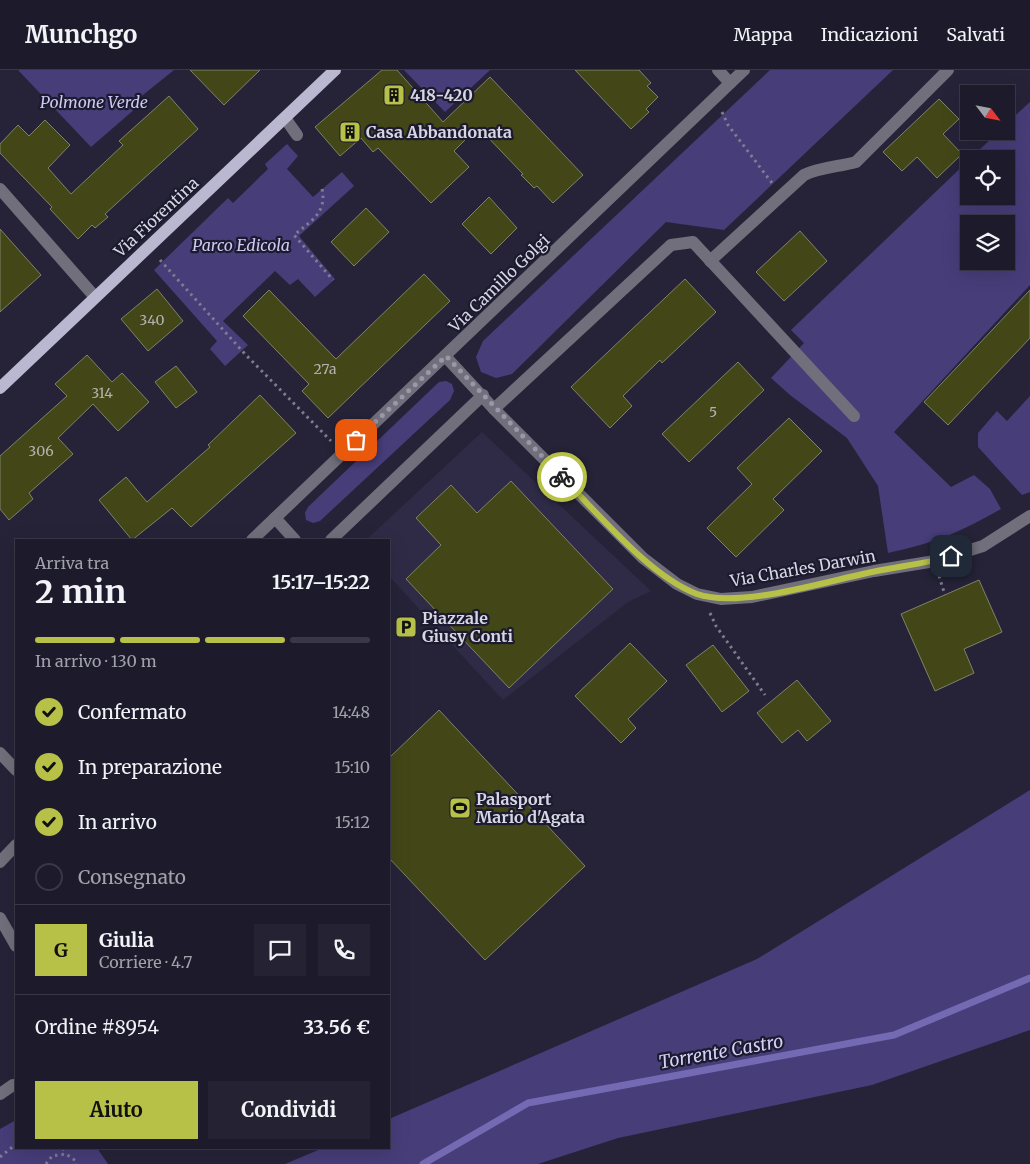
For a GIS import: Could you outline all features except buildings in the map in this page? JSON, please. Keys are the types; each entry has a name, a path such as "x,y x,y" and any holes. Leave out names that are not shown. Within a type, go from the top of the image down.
{"main road":[{"name":"Via Fiorentina","path":"0,388 285,118 328,72"}],"street":[{"path":"718,70 730,83"},
{"name":"Via Camillo Golgi","path":"253,539 744,70"},
{"path":"710,261 804,174 821,168 838,167 856,162 948,70"},
{"path":"285,118 297,135"},
{"path":"0,189 95,297"},
{"path":"494,409 671,245 693,242 854,416"},
{"name":"Via Charles Darwin","path":"446,356 494,409 643,558 677,584 697,594 721,599 752,598 874,571 935,561 982,546 1030,516"},
{"path":"332,539 483,395"},
{"path":"275,518 294,539"},
{"path":"0,753 15,767"},
{"path":"0,862 15,846"},
{"path":"0,918 15,944"},
{"path":"0,1094 13,1085"}],"path":[{"path":"720,109 728,125 748,154 782,194"},
{"path":"322,190 324,200 321,212 294,235 333,280"},
{"path":"160,259 245,354 333,443"},
{"path":"938,570 945,594"},
{"path":"708,610 716,626 765,695"},
{"path":"1,1164 0,1157 15,1145"},
{"path":"64,1149 66,1154 76,1161 76,1164"},
{"path":"46,1164 52,1156 66,1154"}],"shaded area":[{"path":"482,432 651,591 628,602 503,700 390,577 390,539 367,539"}],"green space":[{"name":"Polmone Verde","path":"18,70 174,70 133,103 136,108 91,147"},
{"path":"404,70 490,70 445,112"},
{"path":"770,70 893,70 724,230 666,222 512,374 496,378 481,372 476,357 483,341"},
{"path":"1030,102 1030,285 894,432 951,487 974,475 990,489 1001,509 972,525 946,536 888,553 878,486 847,438 790,395 771,378 804,343 791,330 960,169 960,205 1015,205 1015,150 979,150 990,140 1015,140 1015,116"},
{"name":"Parco Edicola","path":"287,144 298,156 287,169 313,197 342,172 354,186 299,236 335,279 315,297 298,279 290,285 275,271 223,321 248,345 225,366 210,349 217,341 154,270 228,198 233,203 268,169 265,164"},
{"path":"446,381 452,384 454,391 450,400 320,521 313,523 306,520 305,513 308,507 439,382"},
{"path":"1030,396 1030,492 1022,495 978,447 978,433 997,411 1007,421"},
{"path":"1030,790 1030,1030 872,1085 618,1138 538,1164 285,1164 321,1149 390,1149 390,1119 757,959"},
{"path":"15,1121 15,1149 98,1149 108,1164 0,1164 0,1129"}],"waterway":[{"name":"Torrente Castro","path":"423,1164 528,1103 894,1035 1030,978"}],"way so far":[{"path":"356,440 446,356 494,409 562,477"}],"place":[{"name":"418-420","path":"394,95"},
{"name":"Casa Abbandonata","path":"350,132"},
{"name":"Piazzale Giusy Conti","path":"406,627"},
{"name":"Palasport Mario d'Agata","path":"460,808"}],"route":[{"path":"562,477 643,558 677,584 697,594 721,599 752,598 874,571 935,561 951,556"}]}
